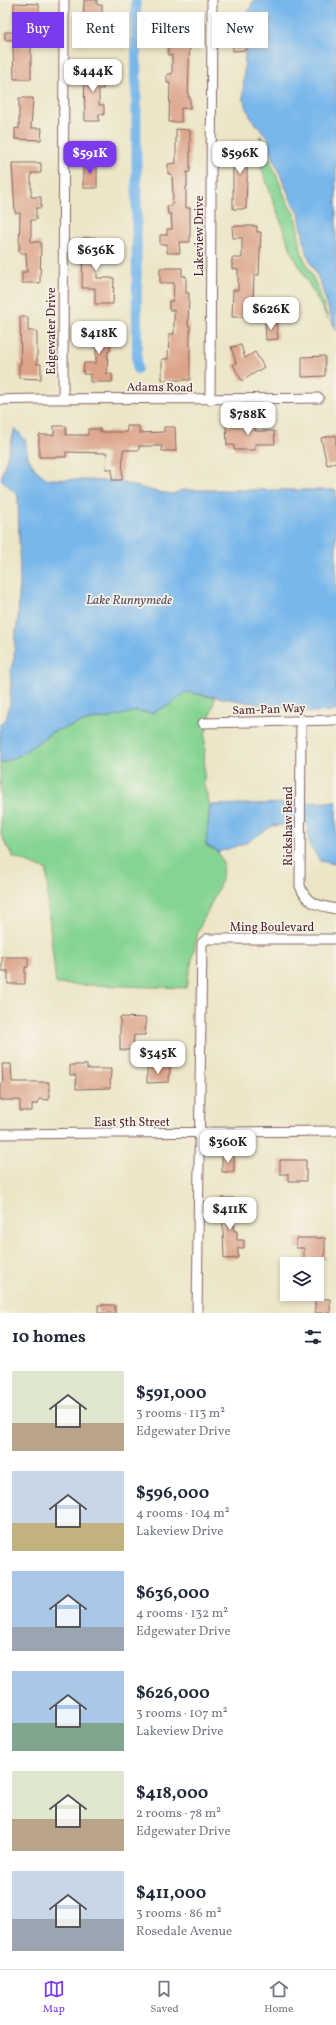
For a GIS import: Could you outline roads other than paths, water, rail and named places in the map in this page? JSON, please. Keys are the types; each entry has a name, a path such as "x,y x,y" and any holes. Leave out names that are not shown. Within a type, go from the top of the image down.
{"street":[{"name":"Edgewater Drive","path":"63,398 64,0"},
{"name":"Lakeview Drive","path":"210,400 212,0"},
{"name":"Adams Road","path":"0,400 63,398 210,400 319,398"},
{"name":"Rickshaw Bend","path":"301,720 300,886 306,898 313,903 336,909"},
{"name":"Sam-Pan Way","path":"203,723 336,720"},
{"name":"Ming Boulevard","path":"198,1133 202,943 207,939 336,939"},
{"name":"East 5th Street","path":"0,1134 336,1131"},
{"path":"197,1313 198,1133"}],"water":[{"path":"254,0 336,0 336,333 320,282 306,252 299,213 293,204 270,151 269,139 251,118 243,98 245,48 268,48 268,12 249,12"},
{"name":"Lake Runnymede","path":"15,428 25,440 28,457 35,469 47,479 116,481 157,492 173,494 182,490 336,490 336,711 309,712 186,692 171,704 152,713 136,711 109,718 89,720 52,732 20,755 0,764 0,723 6,720 10,703 11,669 14,659 15,637 18,620 20,579 18,496 1,479"},
{"path":"336,802 336,864 320,861 309,844 307,822 272,826 246,843 218,852 206,845 210,805"}],"waterway":[{"path":"136,0 137,369"}]}
